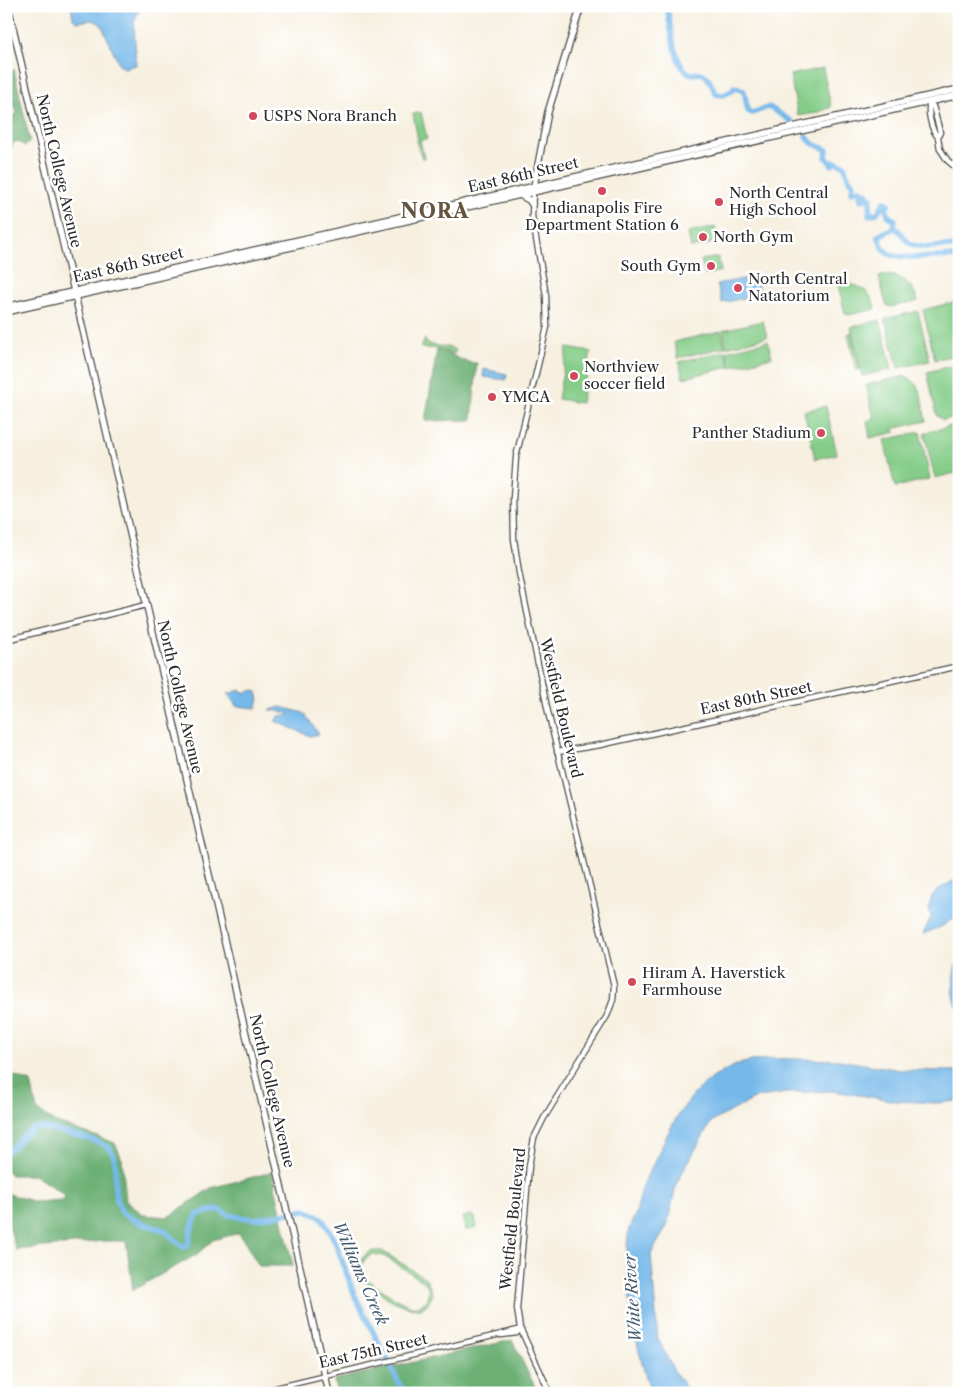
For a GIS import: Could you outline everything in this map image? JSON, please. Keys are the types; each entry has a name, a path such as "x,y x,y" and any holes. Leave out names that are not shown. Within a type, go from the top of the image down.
{"main road":[{"name":"North College Avenue","path":"8,6 329,1393"},
{"name":"Westfield Boulevard","path":"533,188 548,112 581,6"},
{"name":"East 86th Street","path":"6,312 74,293 930,100 959,89"},
{"name":"East 86th Street","path":"6,307 518,194 546,182 959,95"},
{"path":"536,173 539,179 546,182"},
{"path":"518,194 525,196 532,204"}],"street":[{"path":"930,100 928,107 933,133 938,137 946,158 959,170"},
{"name":"Westfield Boulevard","path":"533,188 532,204 546,296 547,327 518,442 514,482 513,525 518,573 557,752 612,973 614,993 607,1016 544,1118 533,1144 517,1297 519,1329 550,1393"},
{"path":"6,640 146,605"},
{"name":"East 80th Street","path":"557,752 600,745 959,666"},
{"name":"East 75th Street","path":"255,1393 519,1329"}],"green space":[{"path":"823,68 831,107 817,113 798,116 790,75"},
{"path":"14,69 30,142 24,146 18,141 13,143 10,151 6,153 6,110 12,115 17,114 7,78"},
{"path":"421,112 427,139 420,140 424,158 422,158 416,141 418,140 413,114"},
{"name":"North Gym","path":"715,227 718,242 691,248 688,233"},
{"name":"South Gym","path":"718,257 721,271 705,275 701,260"},
{"path":"886,275 898,277 906,282 913,290 918,301 890,307 886,304 879,277"},
{"path":"850,284 865,290 876,309 848,315 845,313 838,286"},
{"path":"954,302 959,322 959,354 935,360 923,310"},
{"path":"918,311 930,361 898,368 885,319"},
{"path":"880,320 892,369 863,376 851,327"},
{"path":"763,321 767,337 726,347 723,330"},
{"path":"721,331 725,347 678,358 674,342"},
{"path":"851,332 860,370 856,370 848,334"},
{"path":"425,339 426,343 456,350 454,354 441,349 421,348"},
{"path":"768,341 772,357 731,367 727,351"},
{"name":"Northview soccer field","path":"567,348 591,352 581,403 558,399"},
{"path":"437,350 471,363 477,363 472,420 425,421"},
{"path":"726,351 730,367 683,378 679,362"},
{"path":"959,364 959,416 943,420 937,416 927,372"},
{"path":"905,376 915,383 921,395 926,421 892,429 896,432 870,438 867,421 874,418 866,385"},
{"name":"Panther Stadium","path":"826,406 837,454 815,459 804,411"},
{"path":"951,426 959,459 959,472 935,478 924,433"},
{"path":"920,432 930,479 895,487 884,440"},
{"path":"6,1073 31,1082 37,1110 54,1122 115,1143 122,1159 126,1201 144,1215 168,1217 211,1188 272,1172 293,1266 259,1266 239,1233 213,1240 196,1255 133,1290 126,1241 103,1241 16,1250 6,1216 6,1193 35,1202 61,1200 65,1195 34,1175 11,1175 6,1170"},
{"path":"471,1215 475,1217 477,1228 466,1230 463,1217"},
{"path":"382,1251 427,1279 432,1293 428,1303 420,1308 411,1308 390,1299 363,1280 359,1267 362,1259 368,1253","holes":["373,1254 384,1256 426,1283 428,1296 423,1303 416,1306 406,1304 394,1298 365,1277 361,1267 365,1259"]},
{"path":"512,1340 538,1393 337,1393 334,1380"}],"water":[{"path":"71,6 149,6 139,11 134,22 136,65 124,68 119,64 101,24 93,20 76,22 73,19"},
{"path":"7,83 15,104 12,108 6,105"},
{"name":"North Central Natatorium","path":"754,277 760,293 758,295 722,303 717,284"},
{"path":"484,369 507,374 506,380 483,377"},
{"path":"240,690 246,693 252,690 257,692 259,699 256,708 236,706 228,694"},
{"path":"281,707 304,713 319,734 310,736 275,721 279,716 290,715 289,713 270,710"},
{"path":"959,878 959,914 943,926 923,934 931,917 929,908 932,896 942,887"},
{"path":"959,963 959,1011 955,1000 953,982 956,965"},
{"name":"White River","path":"770,1059 839,1060 901,1070 959,1071 959,1101 936,1103 897,1101 833,1091 787,1093 758,1097 711,1122 677,1182 667,1226 651,1254 658,1339 673,1369 689,1393 652,1393 646,1377 636,1335 627,1266 629,1229 647,1176 677,1117 695,1093 706,1083 719,1074 742,1063"}],"waterway":[{"path":"667,6 676,53 679,61 690,74 700,73 706,76 716,94 723,95 732,91 734,87 744,91 748,111 752,113 769,107 791,121"},
{"path":"806,136 812,143 827,150 826,157 832,165 834,162 844,165 849,180 853,182 852,192 859,189 867,194 860,196 861,200 871,198 869,215 877,213 885,201 889,204 886,209 889,217 895,220 894,228 878,236 888,254 906,257 959,257"},
{"path":"894,228 909,243 917,246 959,248"},
{"name":"Williams Creek","path":"6,1152 28,1132 36,1128 74,1135 106,1146 113,1154 116,1170 115,1191 122,1213 141,1223 164,1230 183,1247 188,1246 191,1229 197,1215 218,1209 228,1215 255,1219 305,1210 322,1218 335,1241 354,1294 404,1393"}],"place":[{"name":"USPS Nora Branch","path":"253,116"},
{"name":"Indianapolis Fire Department Station 6","path":"602,191"},
{"name":"North Central High School","path":"719,202"},
{"name":"North Gym","path":"703,237"},
{"name":"South Gym","path":"711,266"},
{"name":"North Central Natatorium","path":"738,288"},
{"name":"Northview soccer field","path":"574,376"},
{"name":"YMCA","path":"492,397"},
{"name":"Panther Stadium","path":"821,433"},
{"name":"Hiram A. Haverstick Farmhouse","path":"632,982"}],"district":[{"name":"NORA","path":"435,211"}]}
